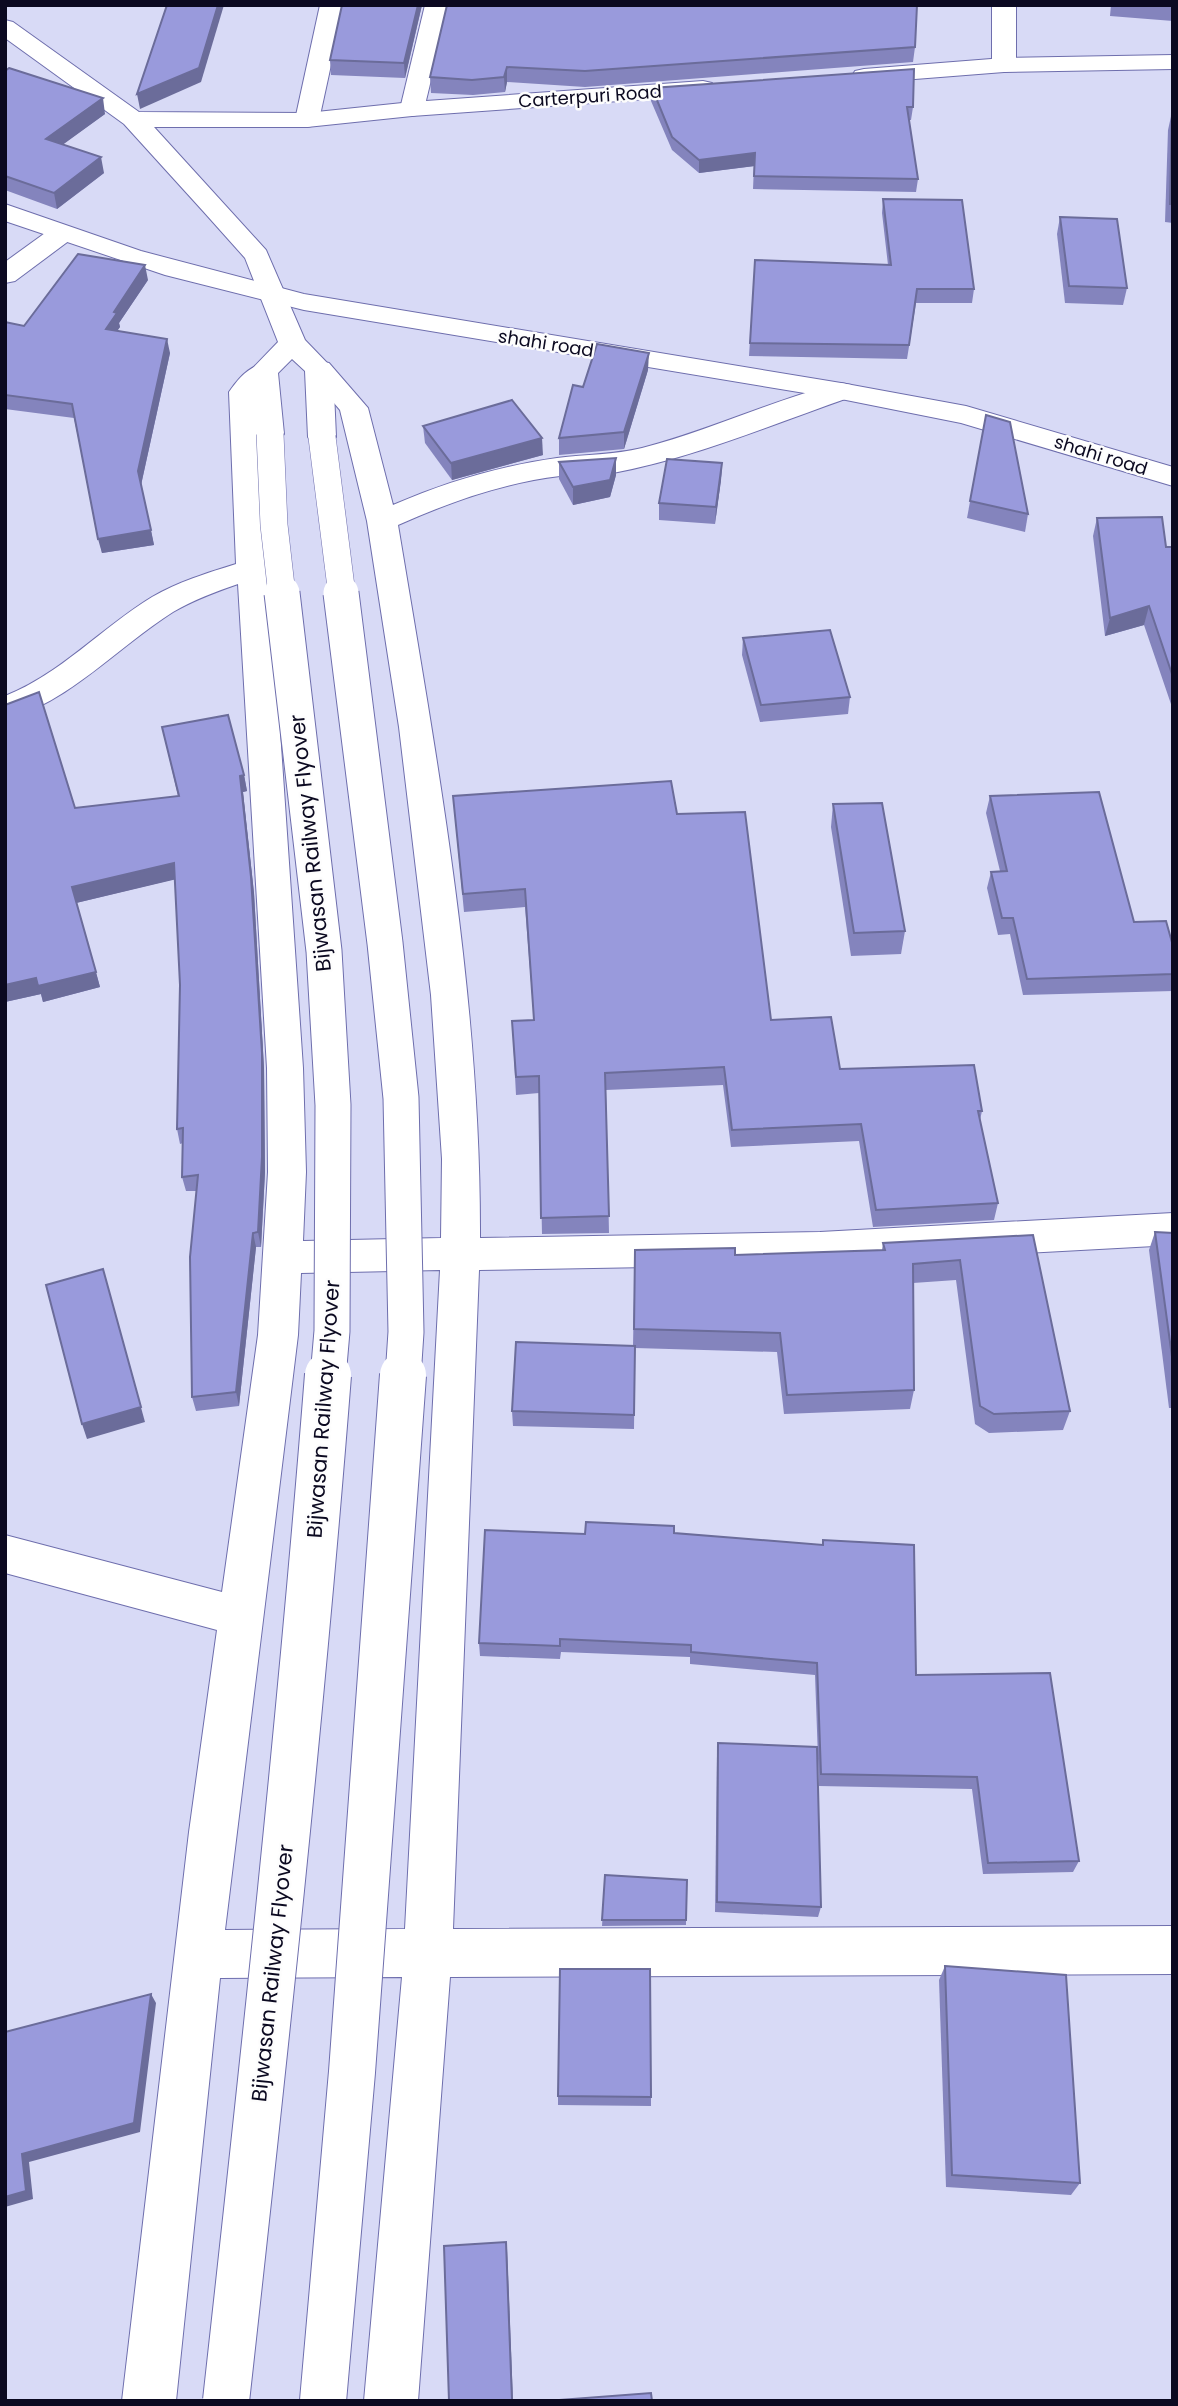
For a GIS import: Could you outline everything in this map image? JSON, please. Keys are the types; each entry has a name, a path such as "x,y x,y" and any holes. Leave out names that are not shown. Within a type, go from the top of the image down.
{"street":[{"path":"307,120 332,5"},
{"path":"412,109 437,5"},
{"path":"1004,5 1004,65"},
{"path":"5,27 132,118 257,256 274,296 306,356 354,408 382,521 415,727 449,995 461,1158 460,1255 428,1952 391,2401"},
{"path":"839,78 1004,65 1173,61"},
{"name":"Carterpuri Road","path":"132,118 307,120 412,109 729,86"},
{"name":"shahi road","path":"5,212 61,234 274,296 347,311 841,391 966,415 1173,477"},
{"path":"5,275 61,234"},
{"path":"149,2401 198,1954 239,1616 278,1335 284,1257 287,1172 285,1068 243,392 264,371 306,356"},
{"path":"306,356 322,437 383,929 401,1098 405,1332 390,1583 323,2401"},
{"name":"Bijwasan Railway Flyover","path":"226,2401 313,1566 332,1331 333,1105 324,951 274,525 264,371"},
{"path":"382,521 432,499 495,478 561,467 611,464 653,454 841,391"},
{"path":"5,709 23,703 60,683 161,605 252,570"},
{"path":"284,1257 820,1248 1173,1229"},
{"path":"5,1554 239,1616"},
{"path":"198,1954 1173,1950"}],"building":[{"path":"167,5 218,5 199,68 137,94"},
{"path":"342,5 418,5 404,63 330,60"},
{"path":"447,5 917,5 915,47 585,71 507,67 504,77 472,80 430,77"},
{"path":"9,68 103,98 46,139 101,157 54,193 5,176 5,71"},
{"path":"914,69 913,107 907,107 918,179 754,176 755,153 699,160 672,137 652,88"},
{"path":"1172,112 1173,204 1170,204"},
{"path":"883,199 962,200 974,289 917,289 909,345 750,343 755,260 891,265"},
{"path":"1060,217 1117,219 1127,288 1069,286"},
{"path":"78,254 145,265 106,329 167,339 138,471 151,530 98,539 72,404 5,395 5,322 24,326"},
{"path":"597,344 649,353 624,432 559,438 573,385 583,387"},
{"path":"512,400 542,438 451,463 423,426"},
{"path":"986,415 1010,422 1028,514 970,501"},
{"path":"616,458 610,480 573,487 559,462"},
{"path":"667,459 722,463 716,507 659,503"},
{"path":"1162,517 1166,547 1173,547 1173,677 1149,606 1110,618 1097,518"},
{"path":"830,630 850,697 761,705 743,638"},
{"path":"39,692 75,808 179,796 162,727 228,715 244,775 240,776 251,877 262,1053 262,1157 258,1232 253,1233 236,1392 192,1397 190,1257 198,1175 182,1177 183,1128 177,1129 180,985 174,863 72,887 96,972 38,986 36,978 5,985 5,705"},
{"path":"671,781 677,814 745,812 771,1020 831,1017 840,1069 974,1065 982,1111 978,1111 998,1203 876,1210 861,1124 732,1130 724,1067 605,1073 609,1216 541,1218 539,1076 516,1077 512,1021 534,1020 525,889 463,894 453,796"},
{"path":"1099,792 1134,922 1166,921 1173,946 1173,974 1027,979 1013,918 1002,918 991,872 1007,871 990,796"},
{"path":"882,803 905,931 854,933 833,804"},
{"path":"1155,1232 1173,1233 1173,1364"},
{"path":"1033,1235 1070,1411 994,1414 980,1406 960,1260 913,1264 914,1390 787,1395 780,1333 634,1329 635,1250 735,1248 735,1255 885,1250 883,1243"},
{"path":"103,1269 141,1407 82,1424 46,1285"},
{"path":"516,1342 635,1346 634,1415 512,1411"},
{"path":"586,1522 674,1526 674,1533 823,1545 823,1540 914,1545 916,1675 1050,1673 1079,1861 988,1863 977,1777 821,1774 817,1663 691,1652 691,1645 560,1639 560,1646 479,1643 485,1530 585,1534"},
{"path":"718,1743 817,1747 821,1907 717,1902"},
{"path":"605,1875 687,1880 686,1920 602,1920"},
{"path":"945,1966 1066,1975 1080,2183 952,2175"},
{"path":"560,1969 650,1969 651,2097 558,2096"},
{"path":"151,1994 134,2123 22,2154 26,2191 5,2197 5,2032"},
{"path":"506,2242 512,2401 449,2401 444,2246"},
{"path":"651,2393 652,2401 546,2401"}]}
